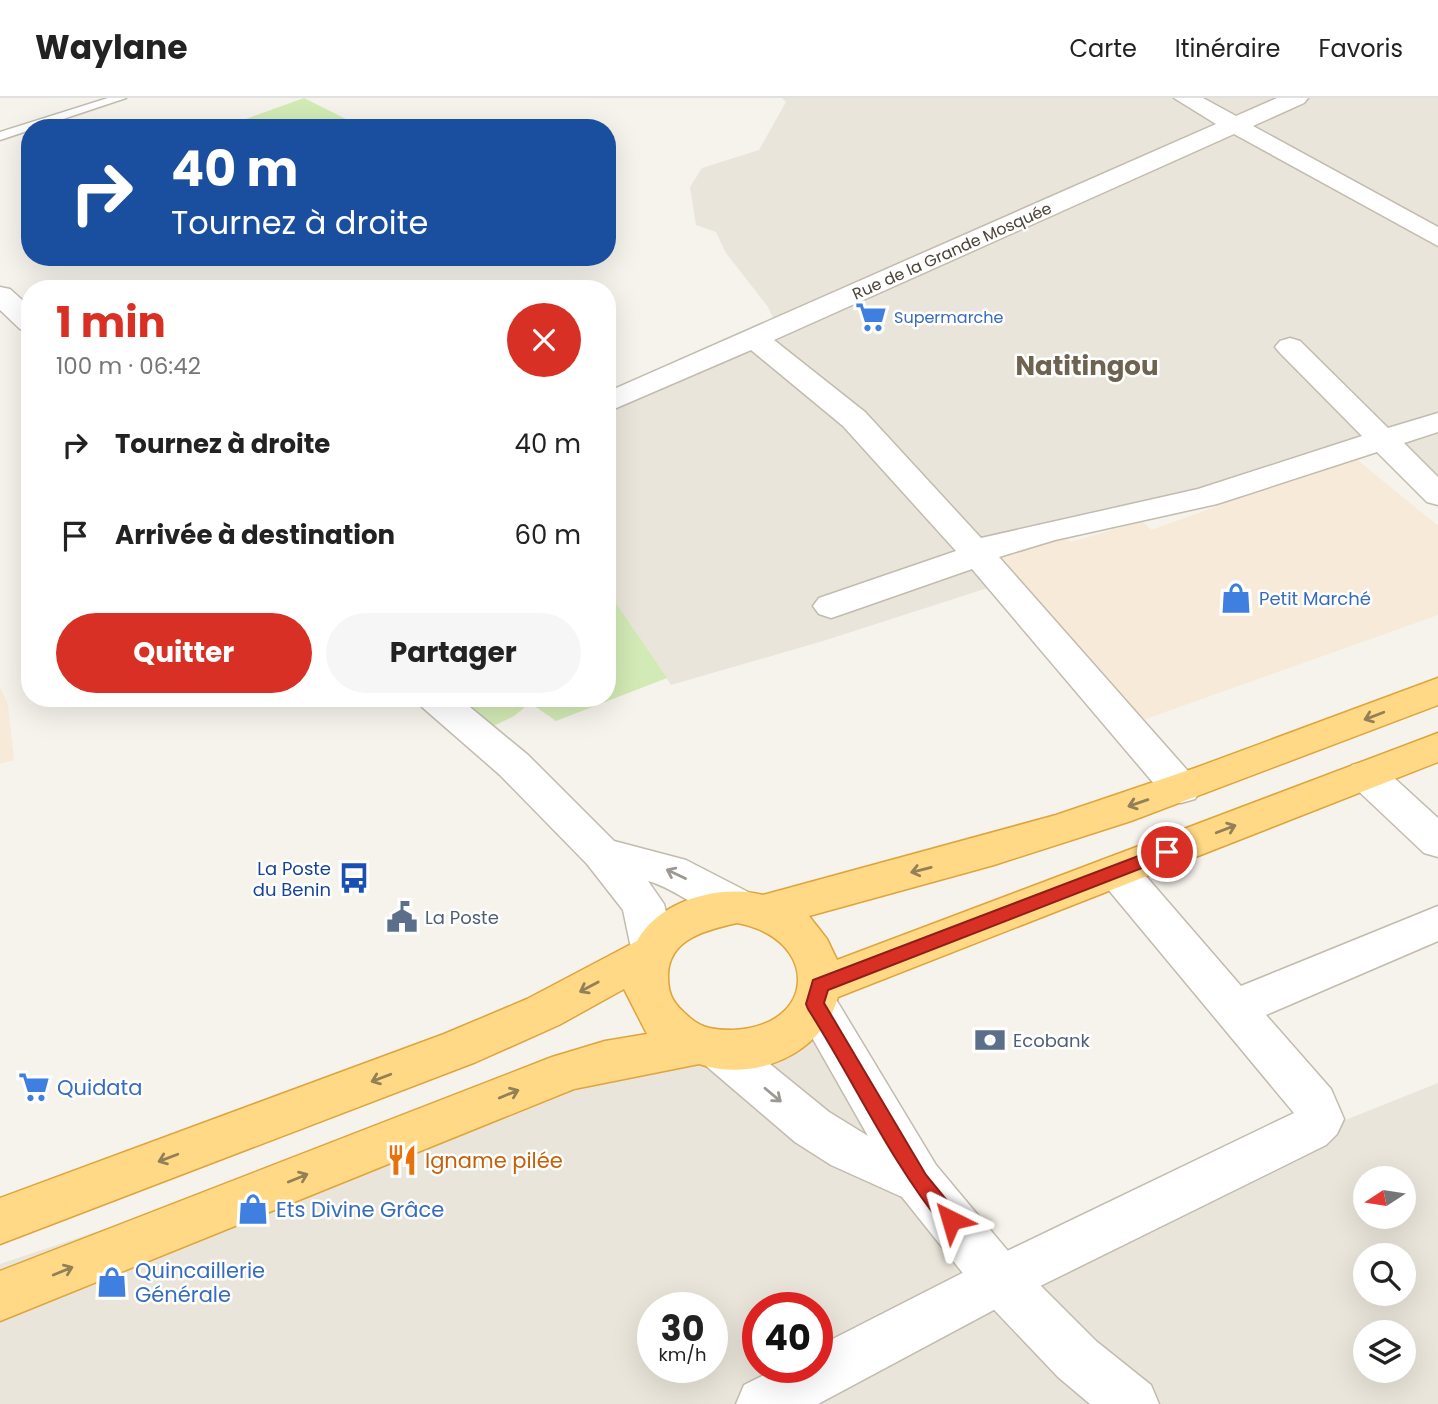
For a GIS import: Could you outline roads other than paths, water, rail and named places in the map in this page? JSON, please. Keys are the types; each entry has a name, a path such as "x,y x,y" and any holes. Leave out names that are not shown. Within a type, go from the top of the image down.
{"highway":[{"path":"709,1048 674,1034 657,1017 646,996 643,974 651,951 662,933 683,918 709,908 751,908 965,859 1181,789 1438,691"},
{"path":"817,995 1117,871 1438,747"},
{"path":"0,1296 568,1071 606,1061 709,1048 768,1046 788,1035 804,1021 817,995 819,967 806,940 784,919 751,908"},
{"path":"0,1221 460,1048 543,1012 651,951"}],"street":[{"path":"1186,98 1438,239"},
{"name":"Rue de la Grande Mosquée","path":"616,399 1296,98"},
{"path":"0,295 21,315"},
{"path":"755,339 854,419 978,555 1181,789"},
{"path":"1290,347 1438,495"},
{"path":"831,606 978,555 992,546 1052,530 1205,497 1438,422"},
{"path":"446,707 514,765 601,853 643,904 651,951"},
{"path":"1366,775 1438,842"},
{"path":"601,853 671,871 751,908"},
{"path":"763,1404 1000,1280 1309,1130 1320,1119 1314,1103 1117,871"},
{"path":"1236,1008 1438,923"},
{"path":"817,995 846,1053 919,1181 1000,1280 1077,1359 1132,1404"},
{"path":"709,1048 812,1127 848,1150 919,1181"}],"lane":[{"path":"54,119 120,98"},
{"path":"0,136 21,129"}],"place":[{"name":"Supermarche","path":"871,317"},
{"name":"Petit Marché","path":"1236,598"},
{"name":"La Poste du Benin","path":"354,878"},
{"name":"La Poste","path":"402,917"},
{"name":"Ecobank","path":"990,1040"},
{"name":"Quidata","path":"34,1087"},
{"name":"Igname pilée","path":"402,1160"},
{"name":"Ets Divine Grâce","path":"253,1209"},
{"name":"Quincaillerie Générale","path":"112,1282"}],"district":[{"name":"Natitingou","path":"1087,366"}]}
